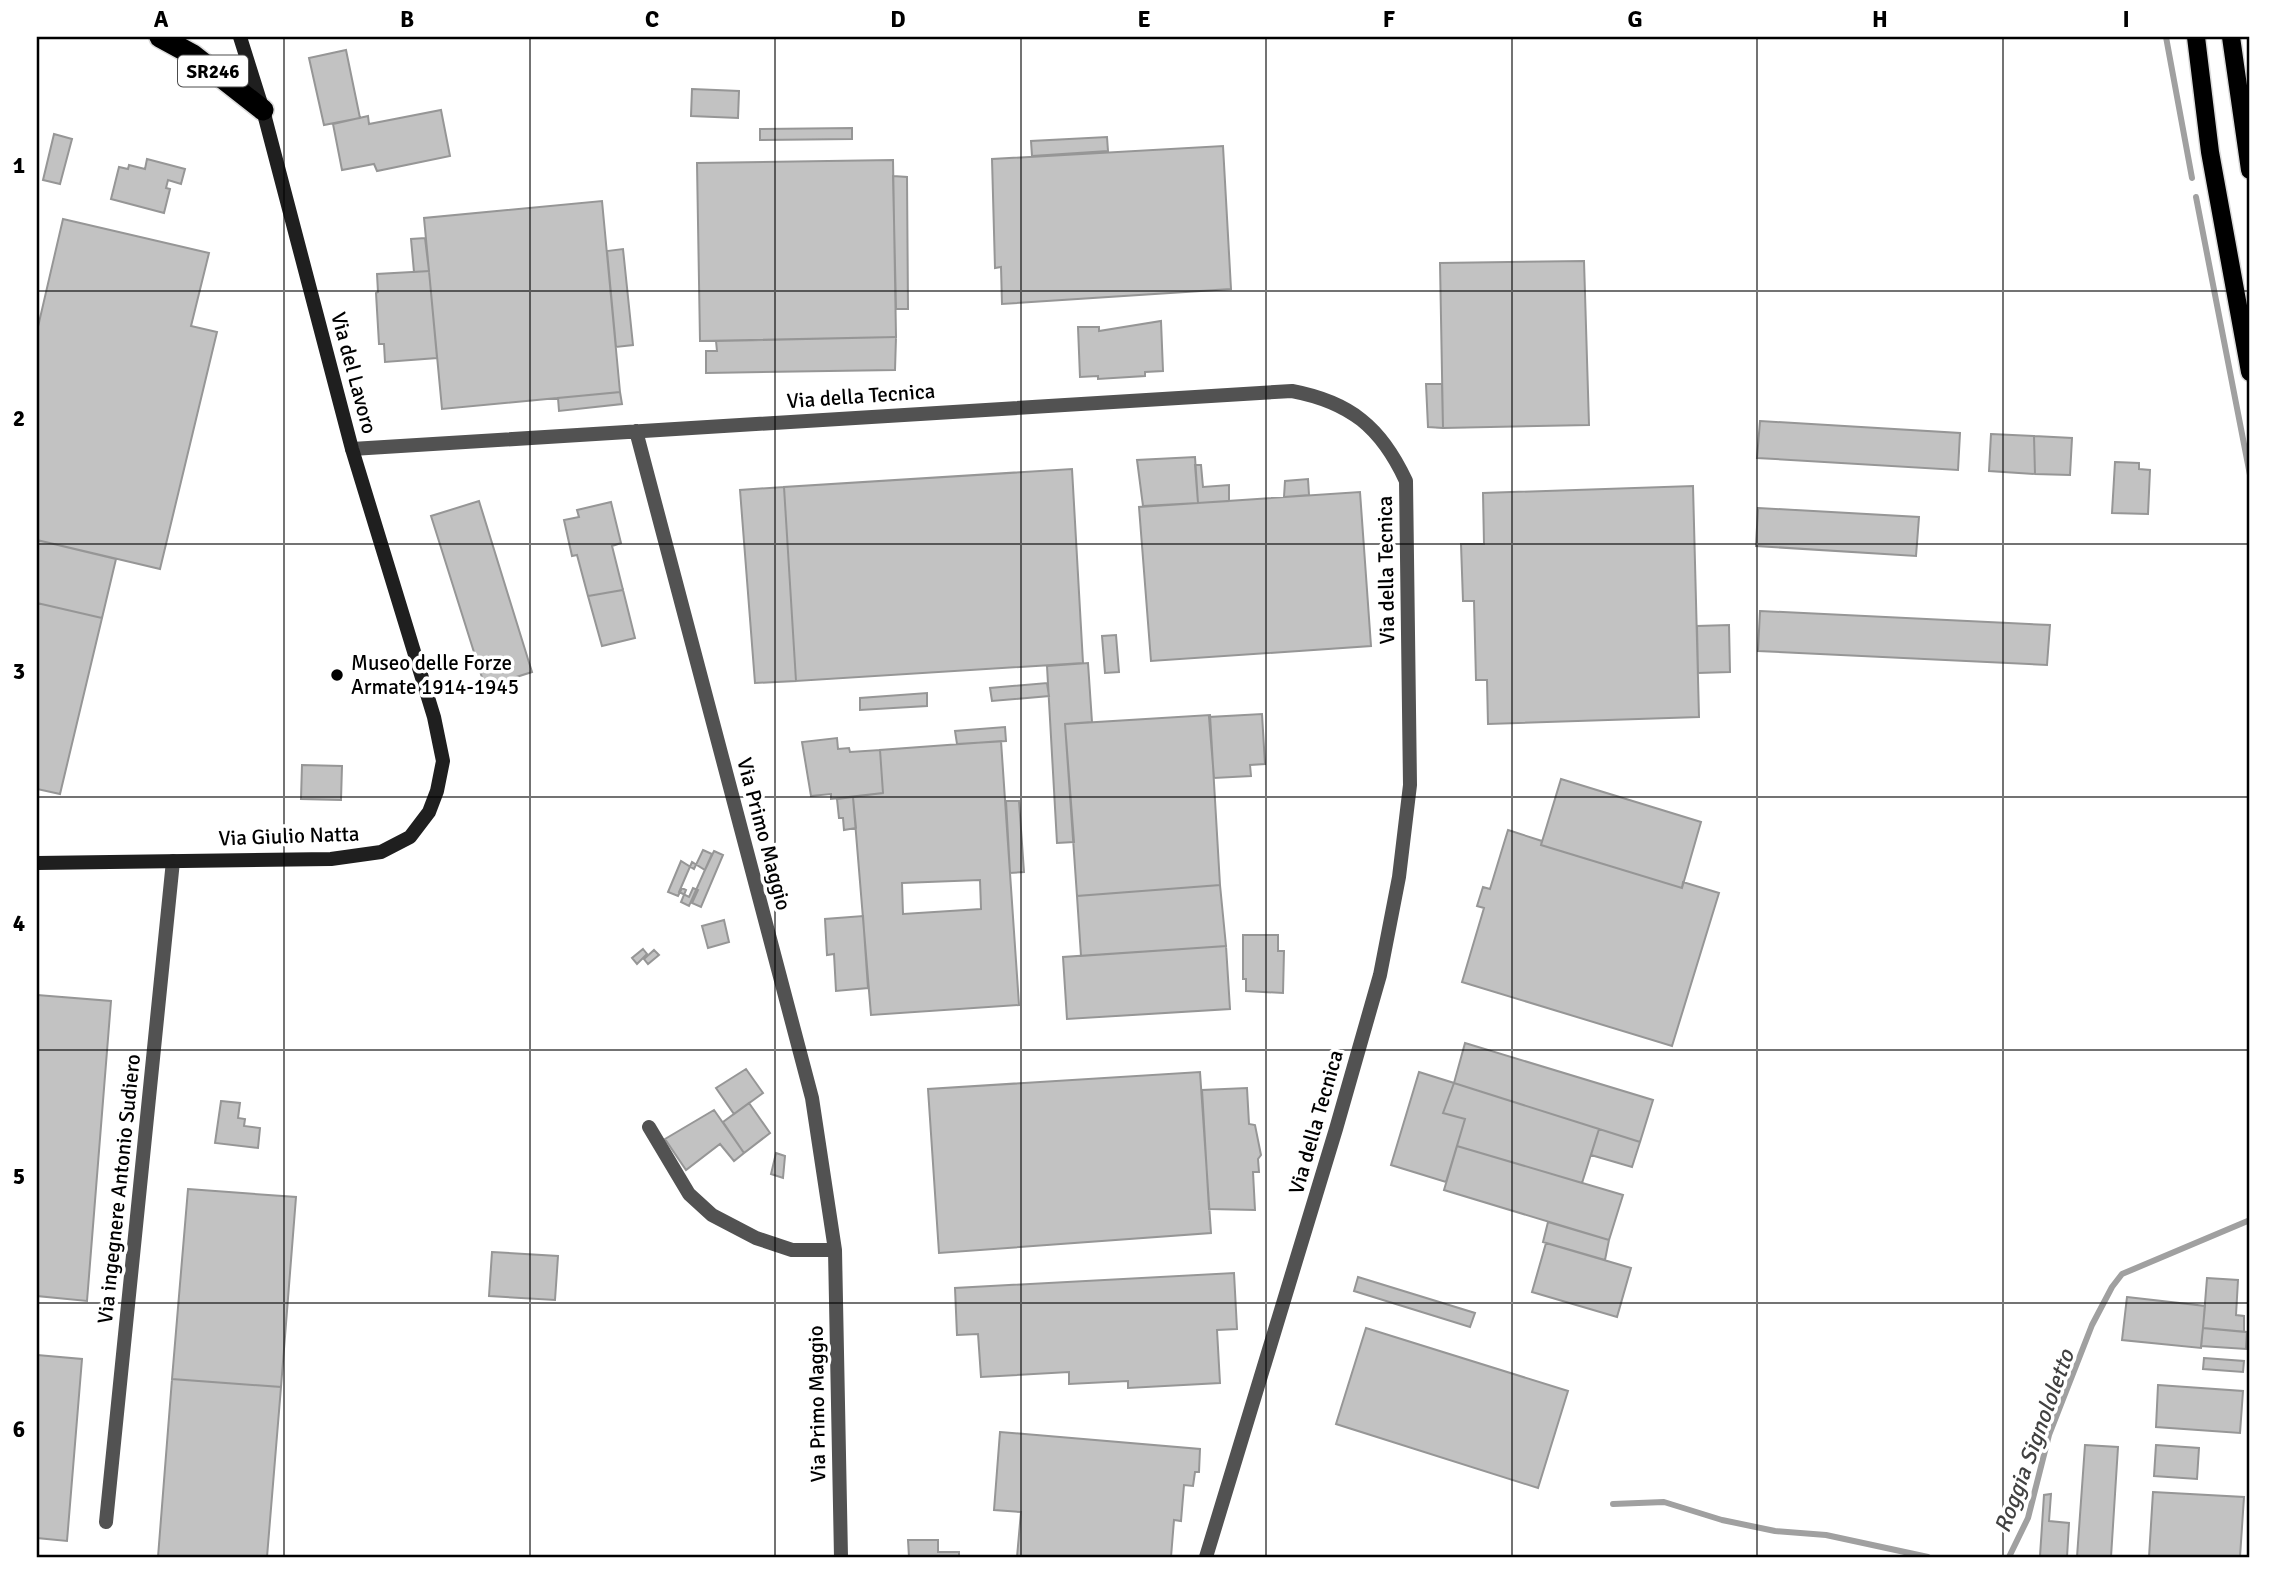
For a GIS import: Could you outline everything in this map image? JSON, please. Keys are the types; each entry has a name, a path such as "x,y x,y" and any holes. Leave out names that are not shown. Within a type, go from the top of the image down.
{"highway":[{"name":"SR246","path":"160,37 194,55 263,110"}],"main road":[{"path":"2196,37 2210,152 2250,372"},
{"path":"2231,37 2250,170"}],"street":[{"name":"Via del Lavoro","path":"240,37 263,110 352,449 434,717"},
{"name":"Via della Tecnica","path":"352,449 1292,391 1320,397 1352,412 1375,430 1395,458 1406,481 1410,785 1399,877 1380,975 1369,1014 1206,1557"},
{"name":"Via Primo Maggio","path":"636,431 811,1098 835,1250 841,1557"},
{"name":"Via Giulio Natta","path":"37,863 331,859 381,852 410,837 429,812 437,791 443,761 434,717"},
{"name":"Via ingegnere Antonio Sudiero","path":"106,1522 173,861"},
{"path":"649,1127 689,1194 712,1215 756,1238 792,1250 835,1250"}],"building":[{"path":"346,50 360,118 324,125 309,58"},
{"path":"692,89 739,91 738,118 691,116"},
{"path":"441,110 450,156 377,171 374,164 342,170 333,124 368,116 369,124"},
{"path":"852,128 852,139 760,140 760,129"},
{"path":"54,134 72,139 60,184 43,180"},
{"path":"1107,137 1108,151 1032,156 1031,141"},
{"path":"1223,146 1231,289 1002,304 1001,267 995,268 992,159"},
{"path":"147,159 185,169 181,184 168,180 166,188 170,189 164,213 111,199 119,167 128,169 129,165 145,169"},
{"path":"893,160 896,337 700,341 697,163"},
{"path":"893,176 907,177 908,309 896,309"},
{"path":"602,201 620,392 442,409 424,218"},
{"path":"63,219 209,253 191,326 217,332 160,569 37,540 37,331"},
{"path":"425,238 429,271 414,272 411,239"},
{"path":"623,249 633,345 616,347 607,251"},
{"path":"1584,261 1589,425 1443,428 1440,263"},
{"path":"429,271 437,358 385,362 384,344 379,344 377,274"},
{"path":"1161,321 1163,371 1145,372 1145,376 1098,379 1098,376 1080,377 1078,327 1099,327 1099,331"},
{"path":"896,337 895,370 706,373 706,351 717,351 716,341"},
{"path":"1426,384 1442,384 1443,428 1428,427"},
{"path":"620,392 622,404 559,411 558,398"},
{"path":"1760,421 1960,433 1958,470 1757,458"},
{"path":"1991,434 2034,436 2035,474 1989,471"},
{"path":"2034,436 2072,438 2070,475 2035,474"},
{"path":"1195,457 1198,503 1143,506 1137,460"},
{"path":"2115,462 2139,463 2139,469 2150,470 2148,514 2112,513"},
{"path":"1195,465 1201,465 1203,487 1229,485 1229,501 1198,503"},
{"path":"1072,469 1083,663 796,681 784,487"},
{"path":"1308,479 1309,495 1284,497 1285,481"},
{"path":"1693,486 1699,717 1488,724 1487,680 1476,680 1474,601 1463,601 1461,544 1484,544 1483,493"},
{"path":"784,487 796,681 755,683 740,490"},
{"path":"1360,492 1371,646 1151,661 1139,507"},
{"path":"479,501 532,672 485,687 431,516"},
{"path":"611,502 621,543 612,546 623,590 588,596 577,555 572,556 564,520 579,517 577,510"},
{"path":"1758,508 1919,517 1916,556 1756,546"},
{"path":"37,540 116,559 102,618 37,603"},
{"path":"623,590 635,638 602,646 588,596"},
{"path":"37,603 102,618 60,794 37,789"},
{"path":"1760,611 2050,625 2047,665 1758,651"},
{"path":"1729,625 1730,672 1698,673 1697,626"},
{"path":"1116,635 1119,672 1105,673 1102,636"},
{"path":"1088,663 1092,722 1065,724 1074,842 1057,843 1047,666"},
{"path":"1047,683 1049,696 992,701 990,688"},
{"path":"927,693 927,706 860,710 860,698"},
{"path":"1262,714 1265,764 1250,765 1251,776 1214,778 1209,717"},
{"path":"1210,715 1220,885 1077,896 1065,724"},
{"path":"1005,727 1006,741 957,744 955,731"},
{"path":"837,738 838,749 849,748 850,752 880,750 883,793 831,799 831,794 811,796 802,742"},
{"path":"1001,741 1019,1005 871,1015 853,797 883,793 880,750","holes":["980,880 981,909 903,914 902,883"]},
{"path":"302,765 342,766 341,800 301,799"},
{"path":"1561,779 1701,822 1682,888 1541,845"},
{"path":"853,797 856,828 844,830 843,818 839,818 837,799"},
{"path":"1006,801 1019,801 1024,872 1010,873"},
{"path":"1508,830 1542,841 1541,845 1682,888 1683,882 1719,893 1672,1046 1462,982 1484,908 1477,906 1483,887 1490,889"},
{"path":"703,850 712,854 689,906 681,902 686,890 682,888 678,896 668,892 681,861 694,869"},
{"path":"714,851 723,855 701,907 692,903 698,890 693,888 689,897 679,892 692,862 705,870"},
{"path":"1220,885 1226,946 1081,956 1077,896"},
{"path":"863,916 868,988 836,991 834,954 827,955 825,919"},
{"path":"724,920 729,942 708,948 702,926"},
{"path":"1243,935 1278,935 1278,951 1284,951 1283,993 1246,991 1246,979 1243,979"},
{"path":"1226,946 1230,1009 1067,1019 1063,957"},
{"path":"643,949 647,954 637,964 632,958"},
{"path":"654,950 659,955 648,964 644,959"},
{"path":"37,995 111,1001 87,1301 37,1296"},
{"path":"1465,1043 1653,1100 1640,1142 1454,1083"},
{"path":"746,1069 763,1093 734,1114 716,1088"},
{"path":"1200,1072 1211,1233 939,1253 928,1089"},
{"path":"1419,1072 1454,1083 1443,1113 1465,1119 1446,1182 1391,1165"},
{"path":"1454,1083 1599,1129 1582,1183 1457,1146 1465,1119 1443,1113"},
{"path":"1247,1088 1249,1124 1255,1125 1261,1155 1258,1159 1259,1172 1253,1172 1255,1210 1209,1209 1202,1090"},
{"path":"221,1101 240,1103 238,1118 245,1119 244,1126 260,1128 258,1148 215,1143"},
{"path":"749,1103 770,1133 744,1153 723,1122"},
{"path":"714,1110 744,1153 734,1161 720,1144 686,1170 665,1139"},
{"path":"1599,1129 1640,1142 1632,1167 1591,1155"},
{"path":"1457,1146 1623,1195 1609,1240 1444,1190"},
{"path":"776,1153 785,1156 783,1178 771,1174"},
{"path":"188,1189 296,1197 281,1387 172,1379"},
{"path":"1548,1222 1609,1240 1605,1260 1543,1242"},
{"path":"1546,1243 1631,1268 1617,1317 1532,1292"},
{"path":"492,1252 558,1256 555,1300 489,1296"},
{"path":"1234,1273 1237,1329 1217,1330 1220,1383 1128,1388 1128,1381 1069,1384 1069,1372 981,1377 978,1334 957,1335 955,1288"},
{"path":"1358,1277 1475,1313 1470,1327 1354,1291"},
{"path":"2207,1278 2238,1280 2236,1315 2244,1316 2244,1332 2203,1328"},
{"path":"2127,1297 2205,1306 2201,1348 2122,1340"},
{"path":"1366,1328 1568,1391 1538,1488 1336,1424"},
{"path":"2203,1328 2247,1332 2246,1349 2201,1346"},
{"path":"37,1355 82,1359 67,1541 37,1538"},
{"path":"2204,1358 2244,1361 2243,1372 2203,1369"},
{"path":"172,1379 281,1387 267,1557 158,1557"},
{"path":"2158,1385 2243,1391 2240,1433 2156,1427"},
{"path":"1000,1432 1200,1449 1199,1472 1195,1472 1193,1486 1184,1485 1181,1521 1174,1520 1171,1557 1017,1557 1021,1512 994,1510"},
{"path":"2085,1445 2118,1447 2111,1557 2077,1557"},
{"path":"2156,1445 2199,1448 2197,1479 2154,1476"},
{"path":"2153,1492 2244,1497 2240,1557 2149,1557"},
{"path":"2051,1494 2049,1521 2069,1523 2067,1557 2040,1556 2044,1495"},
{"path":"908,1540 938,1540 938,1552 959,1552 959,1557 909,1557"}],"waterway":[{"path":"2166,37 2192,178"},
{"path":"2196,197 2250,475"},
{"name":"Roggia Signololetto","path":"2009,1557 2028,1518 2049,1435 2092,1325 2112,1287 2122,1274 2250,1220"},
{"name":"Roggia Signololetto","path":"1613,1504 1664,1502 1722,1520 1775,1531 1826,1535 1928,1557"}],"place":[{"name":"Museo delle Forze Armate 1914-1945","path":"337,675"}]}
